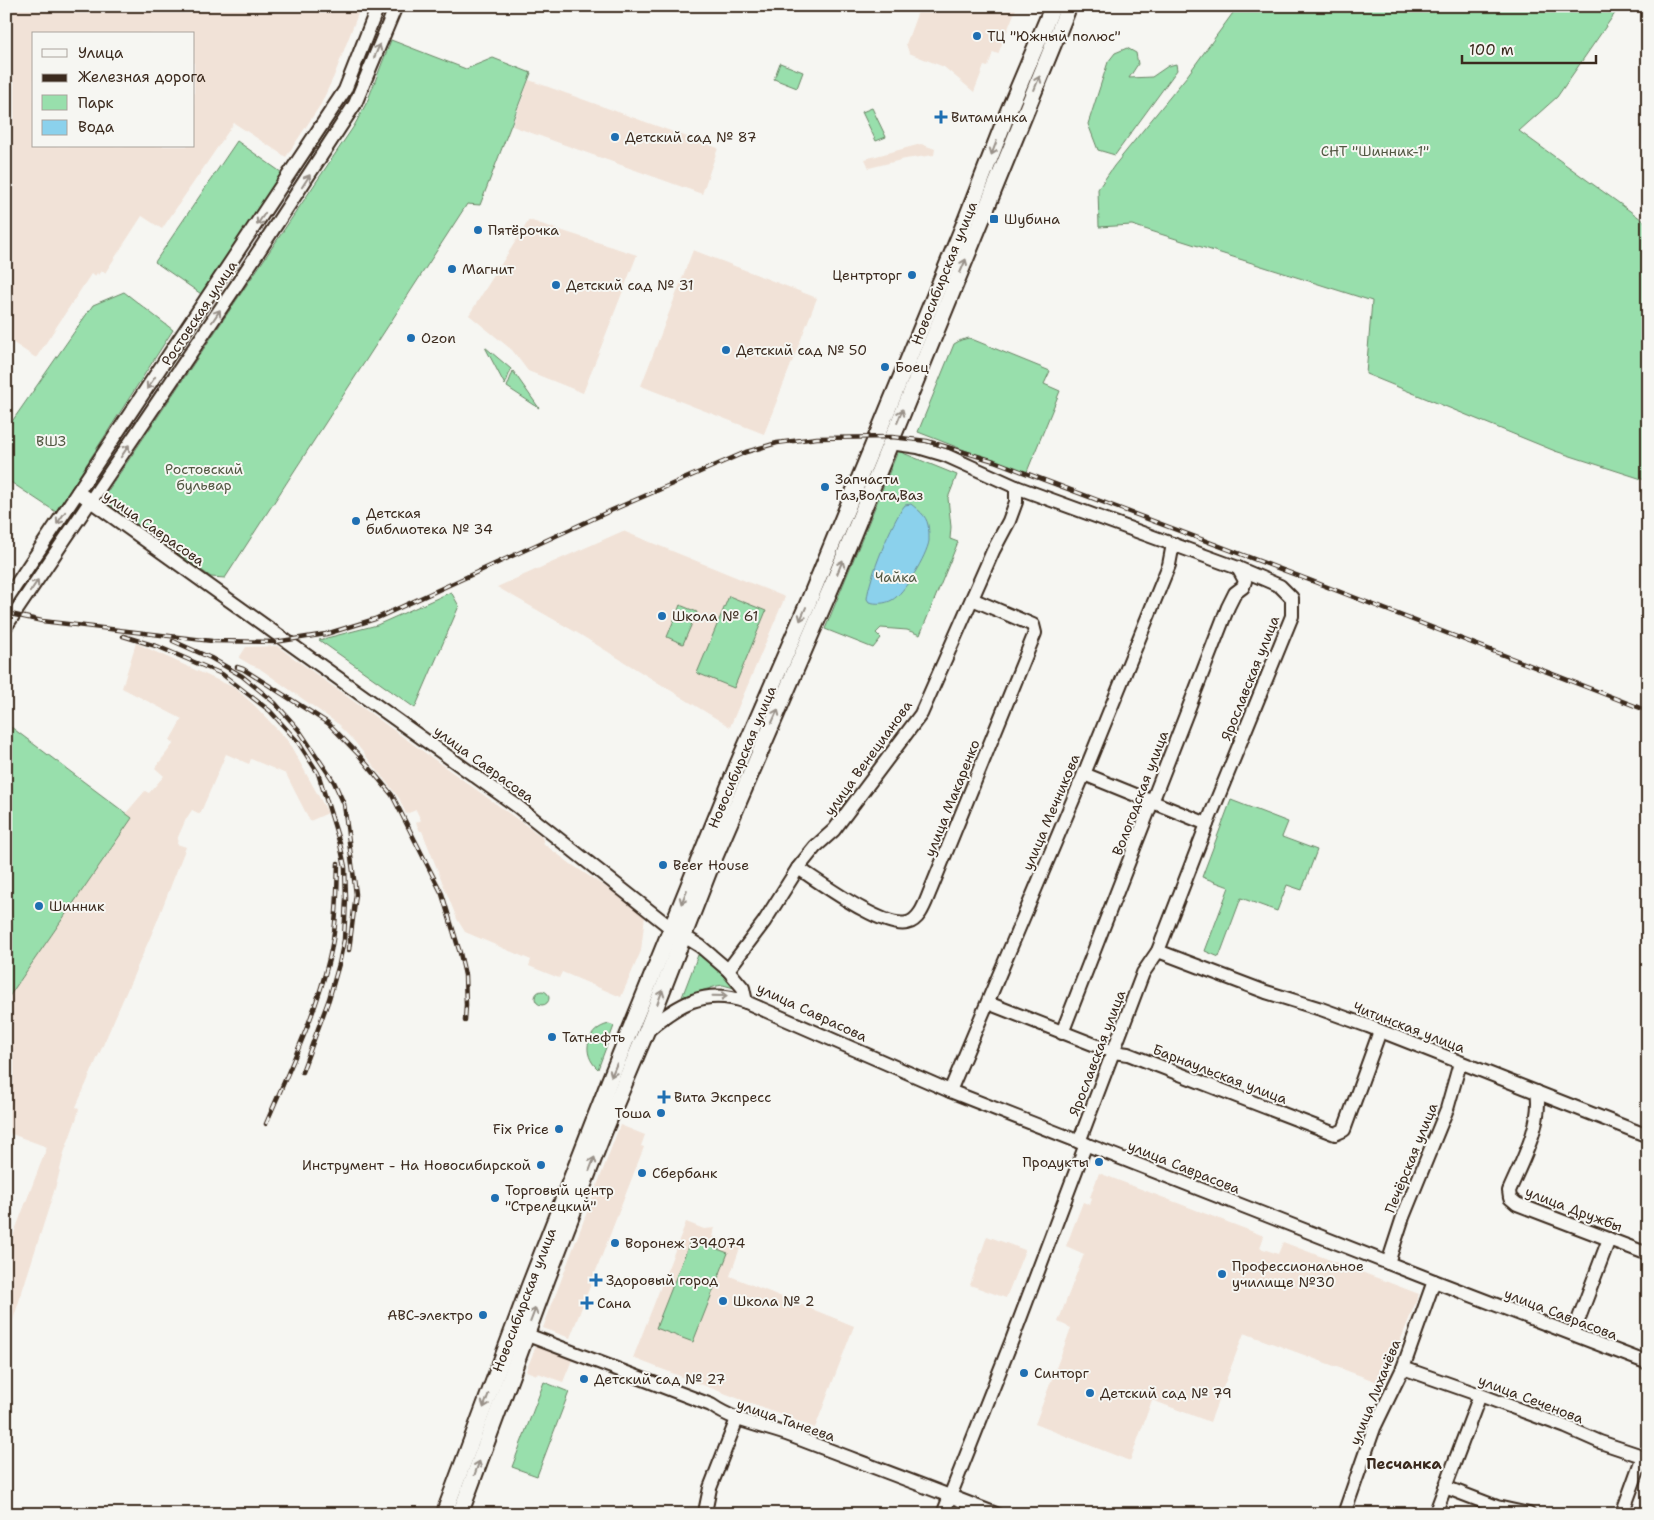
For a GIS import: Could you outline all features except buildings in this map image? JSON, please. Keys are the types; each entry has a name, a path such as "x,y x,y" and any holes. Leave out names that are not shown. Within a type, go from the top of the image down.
{"main road":[{"name":"Новосибирская улица","path":"444,1514 646,1032 678,931 738,764 815,587 1053,6"},
{"name":"Новосибирская улица","path":"460,1514 519,1332 602,1100 756,760 836,576 1069,6"}],"street":[{"name":"Ростовская улица","path":"6,600 345,90 378,6"},
{"name":"Ростовская улица","path":"6,626 306,181 355,104 396,6"},
{"path":"345,90 358,96"},
{"name":"Ярославская улица","path":"890,443 918,447 945,455 1016,487 1238,568 1280,586 1292,598 1292,616 1158,950 1143,973 1113,1052 1083,1143 1012,1340 943,1514"},
{"name":"улица Венецианова","path":"728,970 764,922 798,868 815,847 834,830 921,714 994,551 1009,522 1016,502 1016,487"},
{"name":"улица Саврасова","path":"78,492 517,806 700,946 728,970 743,988 746,1002 950,1091 1434,1282 1648,1363"},
{"name":"улица Мечникова","path":"950,1091 1084,774 1169,565 1173,544"},
{"name":"Вологодская улица","path":"1062,1033 1228,607 1235,593 1243,587 1245,582 1238,568"},
{"name":"улица Макаренко","path":"798,868 865,911 895,923 908,923 917,917 931,890 1035,633 1033,625 972,599"},
{"path":"1084,774 1207,824"},
{"name":"Читинская улица","path":"1158,950 1266,992 1321,1009 1380,1031 1648,1136"},
{"path":"646,1032 671,1011 691,1001 712,996 732,997 746,1002"},
{"name":"Барнаульская улица","path":"988,1003 1062,1033 1113,1052 1128,1054 1335,1134 1344,1130 1380,1031"},
{"name":"Печёрская улица","path":"1388,1263 1403,1217 1447,1109 1460,1063"},
{"name":"улица Дружбы","path":"1537,1092 1538,1111 1527,1148 1509,1191 1510,1198 1517,1204 1648,1254"},
{"path":"1573,1334 1609,1239"},
{"name":"улица Лихачёва","path":"1344,1514 1374,1428 1402,1368 1434,1282"},
{"name":"улица Танеева","path":"519,1332 711,1405 736,1419 777,1430 996,1514"},
{"name":"улица Сеченова","path":"1402,1368 1645,1457"},
{"path":"1435,1514 1480,1395"},
{"path":"706,1513 710,1488 736,1419"},
{"path":"1622,1514 1645,1457"},
{"path":"1445,1487 1497,1507 1529,1514"}],"shaded area":[{"path":"6,6 361,6 321,104 286,157 234,123 162,229 142,216 105,273 102,271 99,275 97,273 95,276 91,274 36,358 6,338"},
{"path":"920,6 1017,6 998,54 993,52 988,67 984,66 974,92 944,67 909,53 906,44"},
{"name":"Детский сад № 87","path":"529,80 718,148 702,194 512,126"},
{"path":"921,144 935,149 934,155 905,159 869,168 865,159"},
{"name":"Детский сад № 31","path":"529,220 637,255 583,393 528,371 512,350 469,315"},
{"name":"Детский сад № 50","path":"693,250 817,298 764,434 641,386"},
{"name":"Школа № 61","path":"623,531 785,597 730,727 579,634 497,587"},
{"path":"136,643 235,688 288,741 328,813 310,821 286,774 251,759 249,764 226,754 200,814 192,810 186,819 177,844 186,847 156,924 76,1107 79,1108 77,1117 64,1153 57,1182 6,1342 6,1254 47,1147 6,1132 6,1001 132,818 126,813 145,791 149,793 164,776 155,768 174,743 170,740 182,719 122,688"},
{"path":"277,646 542,837 544,844 571,864 645,915 641,951 621,997 562,972 559,978 529,966 531,960 465,932 457,919 422,831 420,831 416,823 421,820 416,810 406,814 399,798 341,726 259,668 239,658 246,647"},
{"path":"620,1125 645,1135 641,1146 644,1147 570,1338 543,1328"},
{"name":"Профессиональное училище №30","path":"1099,1173 1264,1236 1260,1248 1278,1254 1283,1242 1419,1294 1383,1384 1244,1333 1210,1422 1152,1400 1130,1461 1035,1424 1071,1328 1058,1322 1084,1254 1066,1246 1083,1202 1090,1205 1092,1198 1090,1197"},
{"name":"Школа № 2","path":"686,1222 704,1229 715,1228 712,1236 740,1248 730,1276 854,1326 815,1428 633,1358"},
{"path":"987,1236 1025,1250 1006,1298 970,1285"},
{"path":"538,1341 574,1355 563,1382 538,1373 537,1375 526,1371"}],"green space":[{"name":"СНТ \"Шинник-1\"","path":"1238,6 1620,6 1557,97 1519,131 1648,224 1648,481 1555,451 1366,374 1372,301 1132,225 1099,227 1098,189 1114,166 1187,76"},
{"name":"Ростовский бульвар","path":"391,40 466,69 493,58 531,73 480,205 467,204 225,578 211,577 106,502 105,495 354,126 367,102"},
{"path":"1127,48 1136,53 1138,64 1129,78 1152,77 1168,66 1176,64 1177,70 1115,155 1098,150 1088,124 1108,62 1115,53"},
{"path":"780,63 803,72 797,88 774,79"},
{"path":"872,108 886,137 876,141 862,112"},
{"path":"237,141 285,175 204,296 155,262"},
{"name":"ВШЗ","path":"124,292 173,330 56,512 6,479 6,430 93,305"},
{"path":"969,338 1050,371 1044,384 1060,391 1026,474 918,432 954,344"},
{"path":"485,347 511,369 505,385"},
{"path":"513,371 539,408 507,387"},
{"name":"Чайка","path":"898,451 957,475 948,498 951,527 950,539 958,542 920,635 907,630 881,628 876,633 881,638 873,648 825,629"},
{"path":"451,592 459,606 415,708 319,640 377,625"},
{"path":"729,596 766,611 734,688 697,673"},
{"path":"680,605 697,612 683,644 667,637"},
{"name":"Шинник","path":"11,727 132,818 6,1001 6,734"},
{"path":"1231,800 1288,822 1282,837 1317,850 1302,890 1287,885 1277,911 1241,898 1219,957 1205,951 1229,887 1202,877"},
{"path":"698,955 705,956 734,988 723,985 717,986 682,997"},
{"path":"539,991 545,991 549,998 545,1005 539,1005 535,1001 535,995"},
{"path":"609,1024 614,1026 598,1069 589,1056 588,1043 595,1031"},
{"path":"691,1239 728,1253 693,1342 656,1328"},
{"path":"544,1382 569,1392 537,1476 512,1467"}],"water":[{"path":"911,504 927,521 929,541 924,555 914,574 897,596 883,603 869,602 867,599 876,564 888,536 905,505"}],"railway":[{"path":"6,613 42,621 212,641 275,642 326,634 375,619 610,511 746,452 777,443 817,438 892,437 927,441 994,461 1648,711"},
{"path":"123,636 159,647 222,674 270,711 298,742 318,773 340,844 345,867 344,940 329,999 302,1072"},
{"path":"173,641 211,658 242,676 275,703 299,730 334,782 344,804 356,894 349,950"},
{"path":"237,667 328,723 359,755 392,795 442,894 465,975 465,1021"},
{"path":"266,1124 301,1043 317,1001 329,959 334,935 338,863"}],"place":[{"name":"ТЦ \"Южный полюс\"","path":"977,36"},
{"name":"Витаминка","path":"941,117"},
{"name":"Детский сад № 87","path":"615,137"},
{"name":"Шубина","path":"994,219"},
{"name":"Пятёрочка","path":"478,230"},
{"name":"Магнит","path":"452,269"},
{"name":"Центрторг","path":"912,275"},
{"name":"Детский сад № 31","path":"556,285"},
{"name":"Ozon","path":"411,338"},
{"name":"Детский сад № 50","path":"726,350"},
{"name":"Боец","path":"885,367"},
{"name":"Запчасти Газ,Волга,Ваз","path":"825,487"},
{"name":"Детская библиотека № 34","path":"356,521"},
{"name":"Школа № 61","path":"662,616"},
{"name":"Beer House","path":"663,865"},
{"name":"Шинник","path":"39,906"},
{"name":"Татнефть","path":"552,1037"},
{"name":"Вита Экспресс","path":"664,1097"},
{"name":"Тоша","path":"661,1113"},
{"name":"Fix Price","path":"559,1129"},
{"name":"Продукты","path":"1099,1162"},
{"name":"Инструмент - На Новосибирской","path":"541,1165"},
{"name":"Сбербанк","path":"642,1173"},
{"name":"Торговый центр \"Стрелецкий\"","path":"495,1198"},
{"name":"Воронеж 394074","path":"615,1243"},
{"name":"Профессиональное училище №30","path":"1222,1274"},
{"name":"Здоровый город","path":"596,1280"},
{"name":"Школа № 2","path":"723,1301"},
{"name":"Сана","path":"587,1303"},
{"name":"АВС-электро","path":"483,1315"},
{"name":"Синторг","path":"1024,1373"},
{"name":"Детский сад № 27","path":"584,1379"},
{"name":"Детский сад № 79","path":"1090,1393"}],"district":[{"name":"Песчанка","path":"1404,1464"}]}
